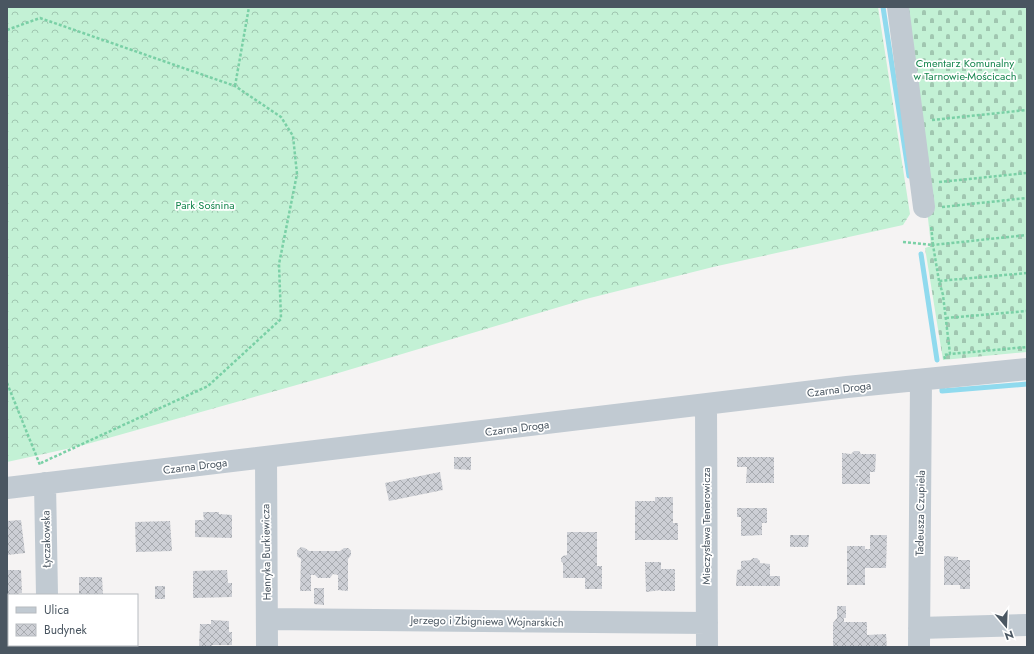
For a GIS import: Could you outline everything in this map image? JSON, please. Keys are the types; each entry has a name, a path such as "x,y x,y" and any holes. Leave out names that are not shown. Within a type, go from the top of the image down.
{"street":[{"path":"898,7 921,184 931,213"},
{"name":"Czarna Droga","path":"7,488 42,473 266,457 847,387 1027,369"},
{"name":"Tadeusza Czupiela","path":"919,638 921,380"},
{"name":"Mieczysława Tenerowicza","path":"706,405 707,647"},
{"name":"Henryka Burkiewicza","path":"266,457 267,647"},
{"name":"Łyczakowska","path":"42,473 47,594"},
{"name":"Jerzego i Zbigniewa Wojnarskich","path":"267,619 706,623"},
{"path":"919,638 1027,625"}],"path":[{"path":"235,86 249,7"},
{"path":"7,30 40,18 235,86 281,117 294,136 296,174 279,264 281,319 208,386 42,473 7,383"},
{"path":"912,122 1027,110"},
{"path":"921,184 1027,173"},
{"path":"1027,198 931,213 933,245 943,295 950,354 1027,347"},
{"path":"903,242 933,245 1027,235"},
{"path":"939,281 1027,272"},
{"path":"946,318 1027,311"}],"green space":[{"name":"Park Sośnina","path":"7,7 878,7 910,214 903,225 713,267 586,299 325,377 80,446 7,462"},
{"name":"Cmentarz Komunalny w Tarnowie-Mościcach","path":"892,7 1027,7 1027,352 943,360 925,248 931,246 927,209"}],"building":[{"path":"854,451 859,451 861,454 876,454 875,472 870,472 870,484 842,484 842,453 851,454"},
{"path":"454,457 471,457 471,470 454,469"},
{"path":"737,457 774,457 774,483 746,483 747,467 737,467"},
{"path":"440,472 443,490 389,501 385,483"},
{"path":"655,497 673,497 673,523 678,523 678,540 635,540 635,501 655,501"},
{"path":"737,508 767,508 767,523 762,523 762,535 741,536 741,517 737,517"},
{"path":"203,512 219,512 219,514 232,515 232,538 195,537 195,520 204,520"},
{"path":"21,520 25,553 7,555 7,521"},
{"path":"170,521 172,551 136,552 135,522"},
{"path":"567,532 597,532 597,566 602,566 602,589 585,589 585,578 563,578 563,563 561,558 567,555"},
{"path":"790,535 809,535 808,547 790,547"},
{"path":"870,535 887,535 886,568 865,568 865,585 847,585 847,546 865,546 865,549 870,549"},
{"path":"301,547 309,551 340,551 344,548 348,548 351,551 351,555 348,559 348,591 338,590 338,575 333,574 330,578 318,578 315,575 311,575 311,591 300,591 301,559 297,556 297,551"},
{"path":"944,556 958,557 958,560 970,560 970,589 960,589 960,585 944,585"},
{"path":"753,558 757,558 760,563 770,564 770,576 780,576 780,586 736,586 737,570 741,569 741,561 751,560"},
{"path":"645,562 661,562 661,569 675,569 675,591 660,591 661,590 646,592"},
{"path":"7,570 21,570 22,593 8,594 7,603"},
{"path":"227,570 228,583 232,583 232,597 193,598 193,571"},
{"path":"79,577 102,577 103,594 79,594"},
{"path":"155,586 165,586 165,599 155,599"},
{"path":"314,588 324,588 324,605 314,604"},
{"path":"837,606 846,606 846,618 844,618 844,622 867,622 867,635 886,634 887,647 833,647 833,623 837,618"},
{"path":"211,620 229,621 229,632 232,632 232,645 212,645 212,647 199,647 200,624 211,624"},
{"path":"7,634 8,646 22,646 22,647 7,647"}],"waterway":[{"path":"883,7 909,176"},
{"path":"921,254 937,360"},
{"path":"942,387 942,391 1027,384"}]}
